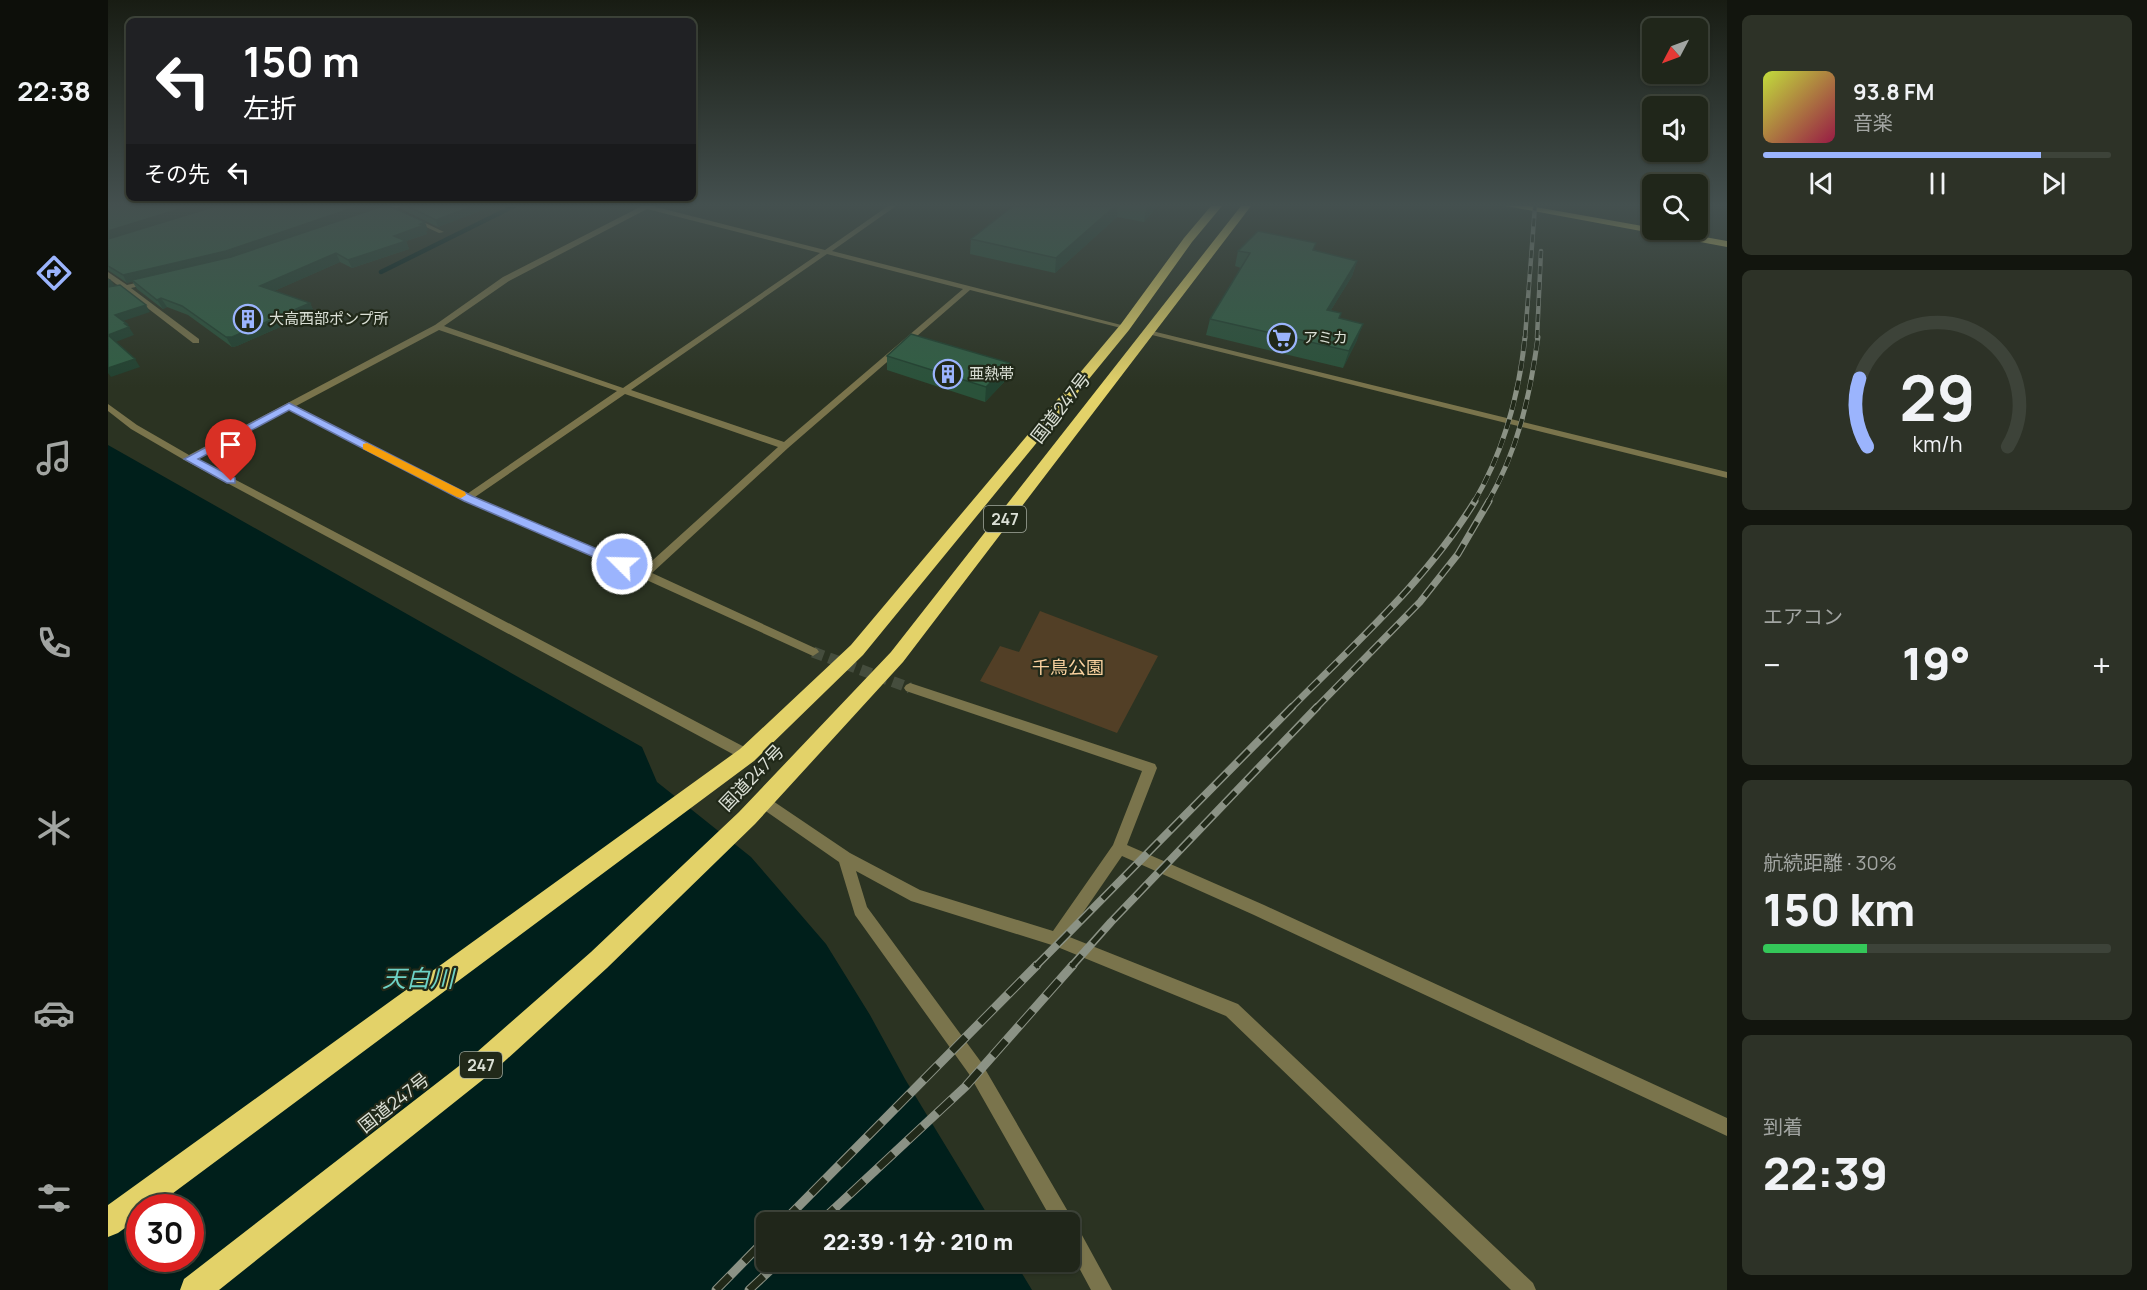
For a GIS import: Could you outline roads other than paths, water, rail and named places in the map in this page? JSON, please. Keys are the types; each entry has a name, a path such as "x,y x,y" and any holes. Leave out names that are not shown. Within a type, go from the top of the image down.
{"highway":[{"name":"国道247号","path":"108,1223 747,755 857,650 1125,327 1169,266"},
{"name":"国道247号","path":"195,1290 486,1061 599,960 755,809 897,657 1201,266"}],"street":[{"path":"189,459 438,327 506,279 531,266"},
{"path":"468,498 807,266"},
{"path":"883,266 1125,327"},
{"path":"108,274 196,341"},
{"path":"108,292 158,279"},
{"path":"644,574 785,446 968,288"},
{"path":"438,327 785,446"},
{"path":"1151,332 1727,475"},
{"path":"289,406 468,498 644,574 813,652"},
{"path":"108,407 134,427 189,459 747,755"},
{"path":"910,688 1150,768 1119,848 1056,939"},
{"path":"755,809 916,896 1056,939 1232,1010 1526,1290"},
{"path":"1119,848 1259,910 1727,1127"},
{"path":"845,858 860,910 975,1068 1057,1212"},
{"path":"1080,1251 1102,1290"}],"water":[{"name":"天白川","path":"108,445 642,747 657,782 751,857 826,944 986,1212 756,1212 756,1272 1021,1272 1032,1290 108,1290"}],"waterway":[{"path":"381,272 393,266"}],"tunnel":[{"path":"813,652 910,688"}],"railway":[{"path":"1525,338 1530,266"},
{"path":"1537,338 1540,266"},
{"path":"1474,502 1502,443 1519,380 1525,337"},
{"path":"1488,502 1515,442 1527,401 1538,337"},
{"path":"1291,708 1413,584 1456,530 1475,501"},
{"path":"1316,708 1420,602 1458,554 1489,501"},
{"path":"1071,967 1111,922 1317,707"},
{"path":"1035,967 1291,708"},
{"path":"793,1212 1037,965"},
{"path":"831,1212 965,1087 1073,965"},
{"path":"716,1290 756,1249"},
{"path":"749,1290 768,1272"}],"place":[{"name":"大高西部ポンプ所","path":"248,319"},
{"name":"アミカ","path":"1282,338"},
{"name":"亜熱帯","path":"948,374"}],"park label":[{"name":"千鳥公園","path":"1068,668"}]}
